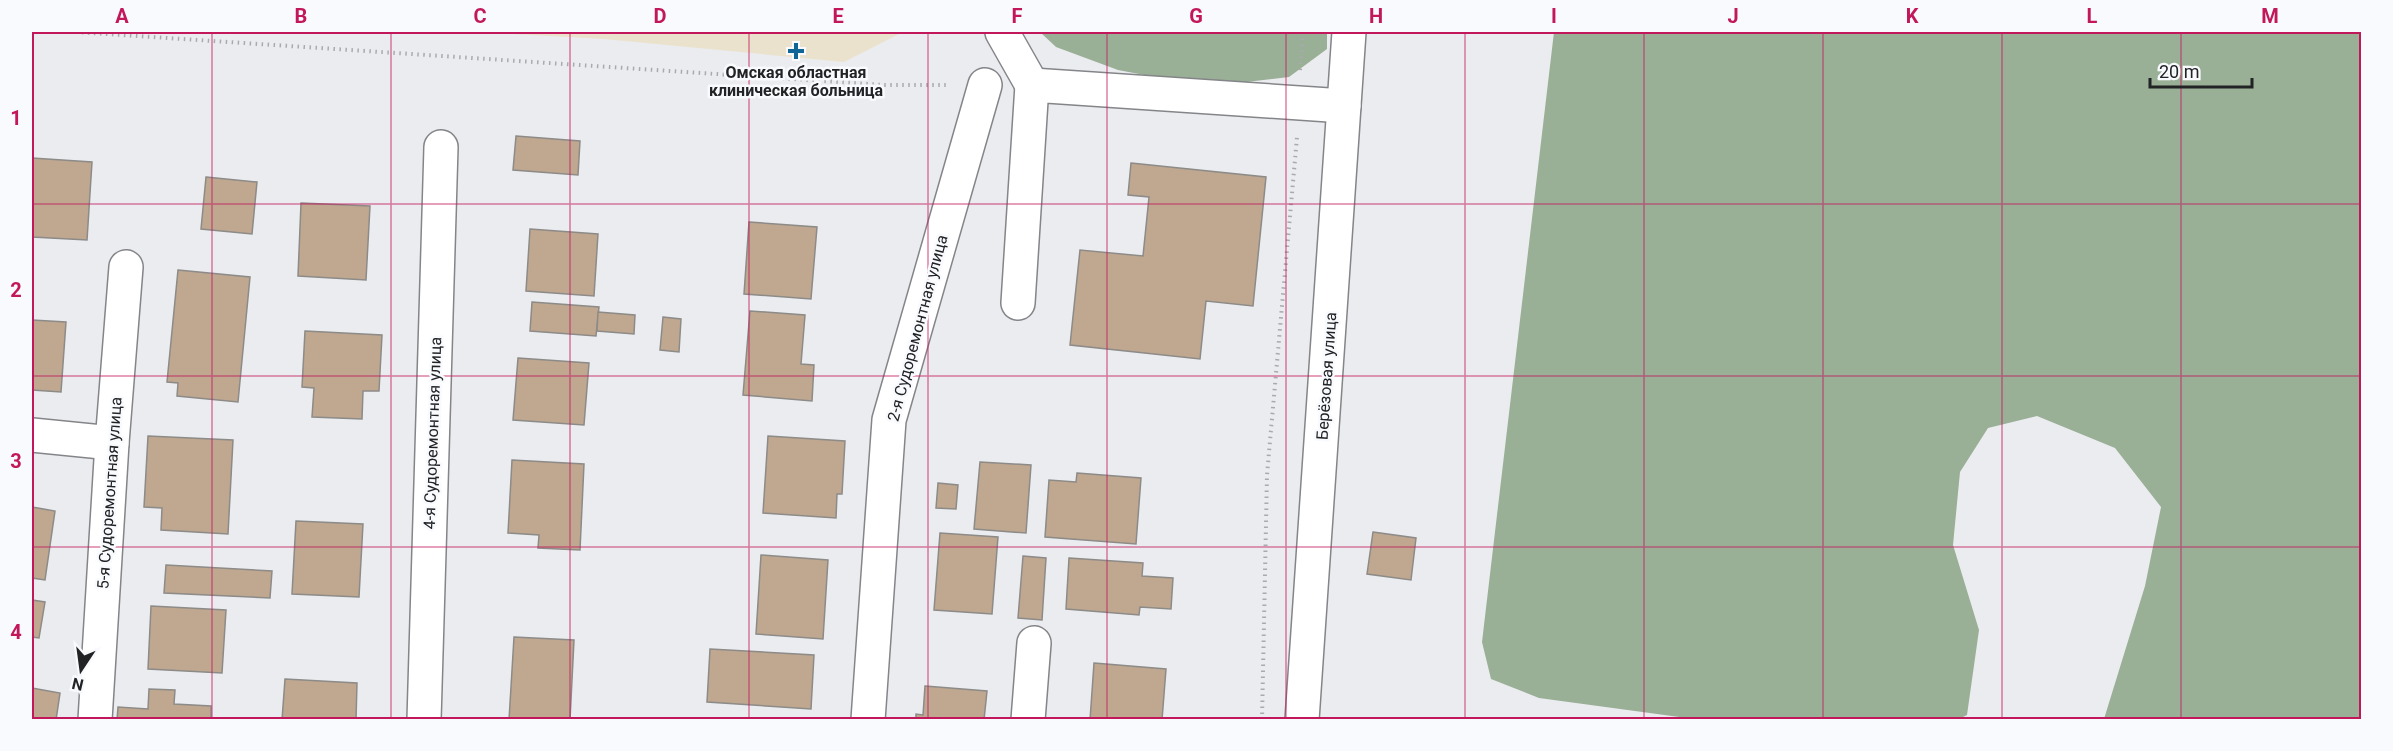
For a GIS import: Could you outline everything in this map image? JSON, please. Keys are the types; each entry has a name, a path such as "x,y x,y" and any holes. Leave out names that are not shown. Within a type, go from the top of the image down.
{"street":[{"path":"1002,32 1032,85 1018,303"},
{"name":"Берёзовая улица","path":"1302,720 1349,32"},
{"name":"2-я Судоремонтная улица","path":"868,720 890,420 985,85"},
{"path":"1032,85 1344,106"},
{"name":"4-я Судоремонтная улица","path":"424,720 441,147"},
{"name":"5-я Судоремонтная улица","path":"95,720 112,442 126,267"},
{"path":"32,435 112,442"},
{"path":"1028,720 1034,643"}],"path":[{"path":"76,32 884,85 985,85"},
{"path":"1262,720 1267,475 1299,104 1303,32"}],"shaded area":[{"name":"Омская областная клиническая больница","path":"474,32 903,32 844,62 604,39"}],"green space":[{"path":"1040,32 1327,32 1327,49 1289,77 1229,84 1176,81 1118,70 1056,47"},
{"path":"1554,32 2361,32 2361,719 2104,719 2145,586 2161,507 2115,448 2037,416 1988,428 1960,472 1953,545 1979,630 1967,715 1959,719 1694,719 1539,698 1491,679 1482,642"}],"building":[{"path":"516,136 580,141 578,175 513,170"},
{"path":"32,158 92,162 87,240 32,237"},
{"path":"1131,163 1266,177 1253,306 1206,301 1200,359 1070,345 1080,250 1143,256 1149,197 1128,195"},
{"path":"206,177 257,182 252,234 201,229"},
{"path":"301,203 370,206 366,280 298,276"},
{"path":"749,222 817,227 811,299 744,294"},
{"path":"530,229 598,234 594,296 526,291"},
{"path":"178,270 250,277 238,402 177,396 178,383 167,382"},
{"path":"532,302 599,307 596,336 530,331"},
{"path":"750,311 805,315 801,364 814,365 812,401 743,395"},
{"path":"598,312 635,315 634,334 597,331"},
{"path":"663,317 681,319 679,352 660,350"},
{"path":"32,320 66,322 61,392 32,390"},
{"path":"305,331 382,335 379,391 363,391 362,419 312,417 314,388 302,387"},
{"path":"518,358 589,363 584,425 513,420"},
{"path":"148,436 233,440 228,534 161,530 162,508 144,507"},
{"path":"768,436 845,441 842,494 837,494 836,518 763,513"},
{"path":"512,460 584,464 580,550 538,548 539,535 508,533"},
{"path":"980,462 1031,465 1026,533 974,529"},
{"path":"1077,473 1141,478 1136,544 1045,537 1049,480 1076,482"},
{"path":"938,483 958,485 956,509 936,508"},
{"path":"32,507 55,511 45,580 32,578"},
{"path":"296,521 363,524 359,597 292,594"},
{"path":"1373,532 1416,538 1411,580 1367,574"},
{"path":"940,533 998,537 992,614 934,610"},
{"path":"761,555 828,560 823,639 756,634"},
{"path":"1023,556 1046,558 1042,620 1018,618"},
{"path":"1069,558 1143,563 1142,576 1173,578 1171,609 1140,607 1139,615 1066,609"},
{"path":"166,565 272,571 270,598 164,593"},
{"path":"32,600 45,602 39,638 32,637"},
{"path":"151,606 226,610 222,673 148,669"},
{"path":"514,637 574,640 570,720 509,720"},
{"path":"710,649 814,655 811,709 707,702"},
{"path":"1094,663 1166,669 1162,720 1090,720"},
{"path":"285,679 357,683 356,720 282,720"},
{"path":"925,686 987,691 984,720 916,720 916,714 923,715"},
{"path":"32,688 60,693 56,720 32,720"},
{"path":"149,689 175,690 174,704 211,706 211,720 117,720 118,707 148,709"}],"place":[{"name":"Омская областная клиническая больница","path":"796,51"}]}
